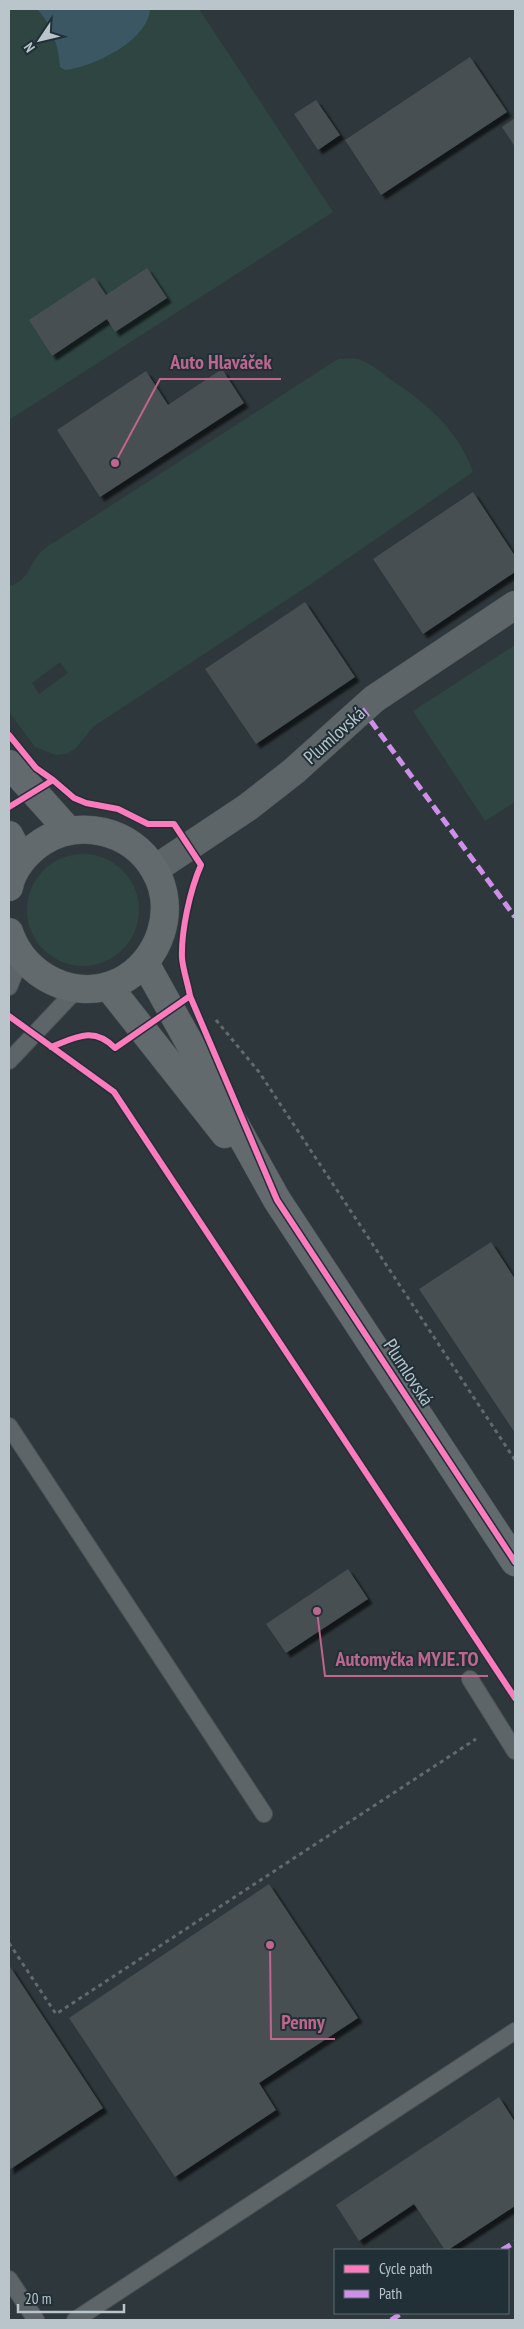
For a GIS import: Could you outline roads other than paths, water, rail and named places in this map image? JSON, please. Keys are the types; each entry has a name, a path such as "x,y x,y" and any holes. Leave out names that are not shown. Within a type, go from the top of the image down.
{"main road":[{"path":"9,764 69,830"},
{"path":"9,887 22,860 35,846 51,836 69,830 94,829 118,836 139,850 155,869 164,892 166,917 159,942 145,963 129,977 108,986 77,989 55,984 36,973 21,957 9,932"},
{"path":"9,835 22,860"},
{"name":"Plumlovská","path":"145,963 277,1200 515,1562"},
{"name":"Plumlovská","path":"108,986 277,1200"}],"street":[{"name":"Plumlovská","path":"155,869 248,807 279,783 362,709 515,605"}],"lane":[{"path":"9,987 21,957"},
{"path":"9,1061 77,989"},
{"path":"9,1426 264,1814"},
{"path":"470,1679 515,1751"},
{"path":"75,2320 515,2031"},
{"path":"9,2279 36,2320"}],"water":[{"path":"37,9 150,9 147,21 130,42 104,58 77,68 65,70 60,67 58,51 50,28"}],"place":[{"name":"Auto Hlaváček","path":"115,463"},
{"name":"Automyčka MYJE.TO","path":"317,1611"},
{"name":"Penny","path":"270,1945"}]}
